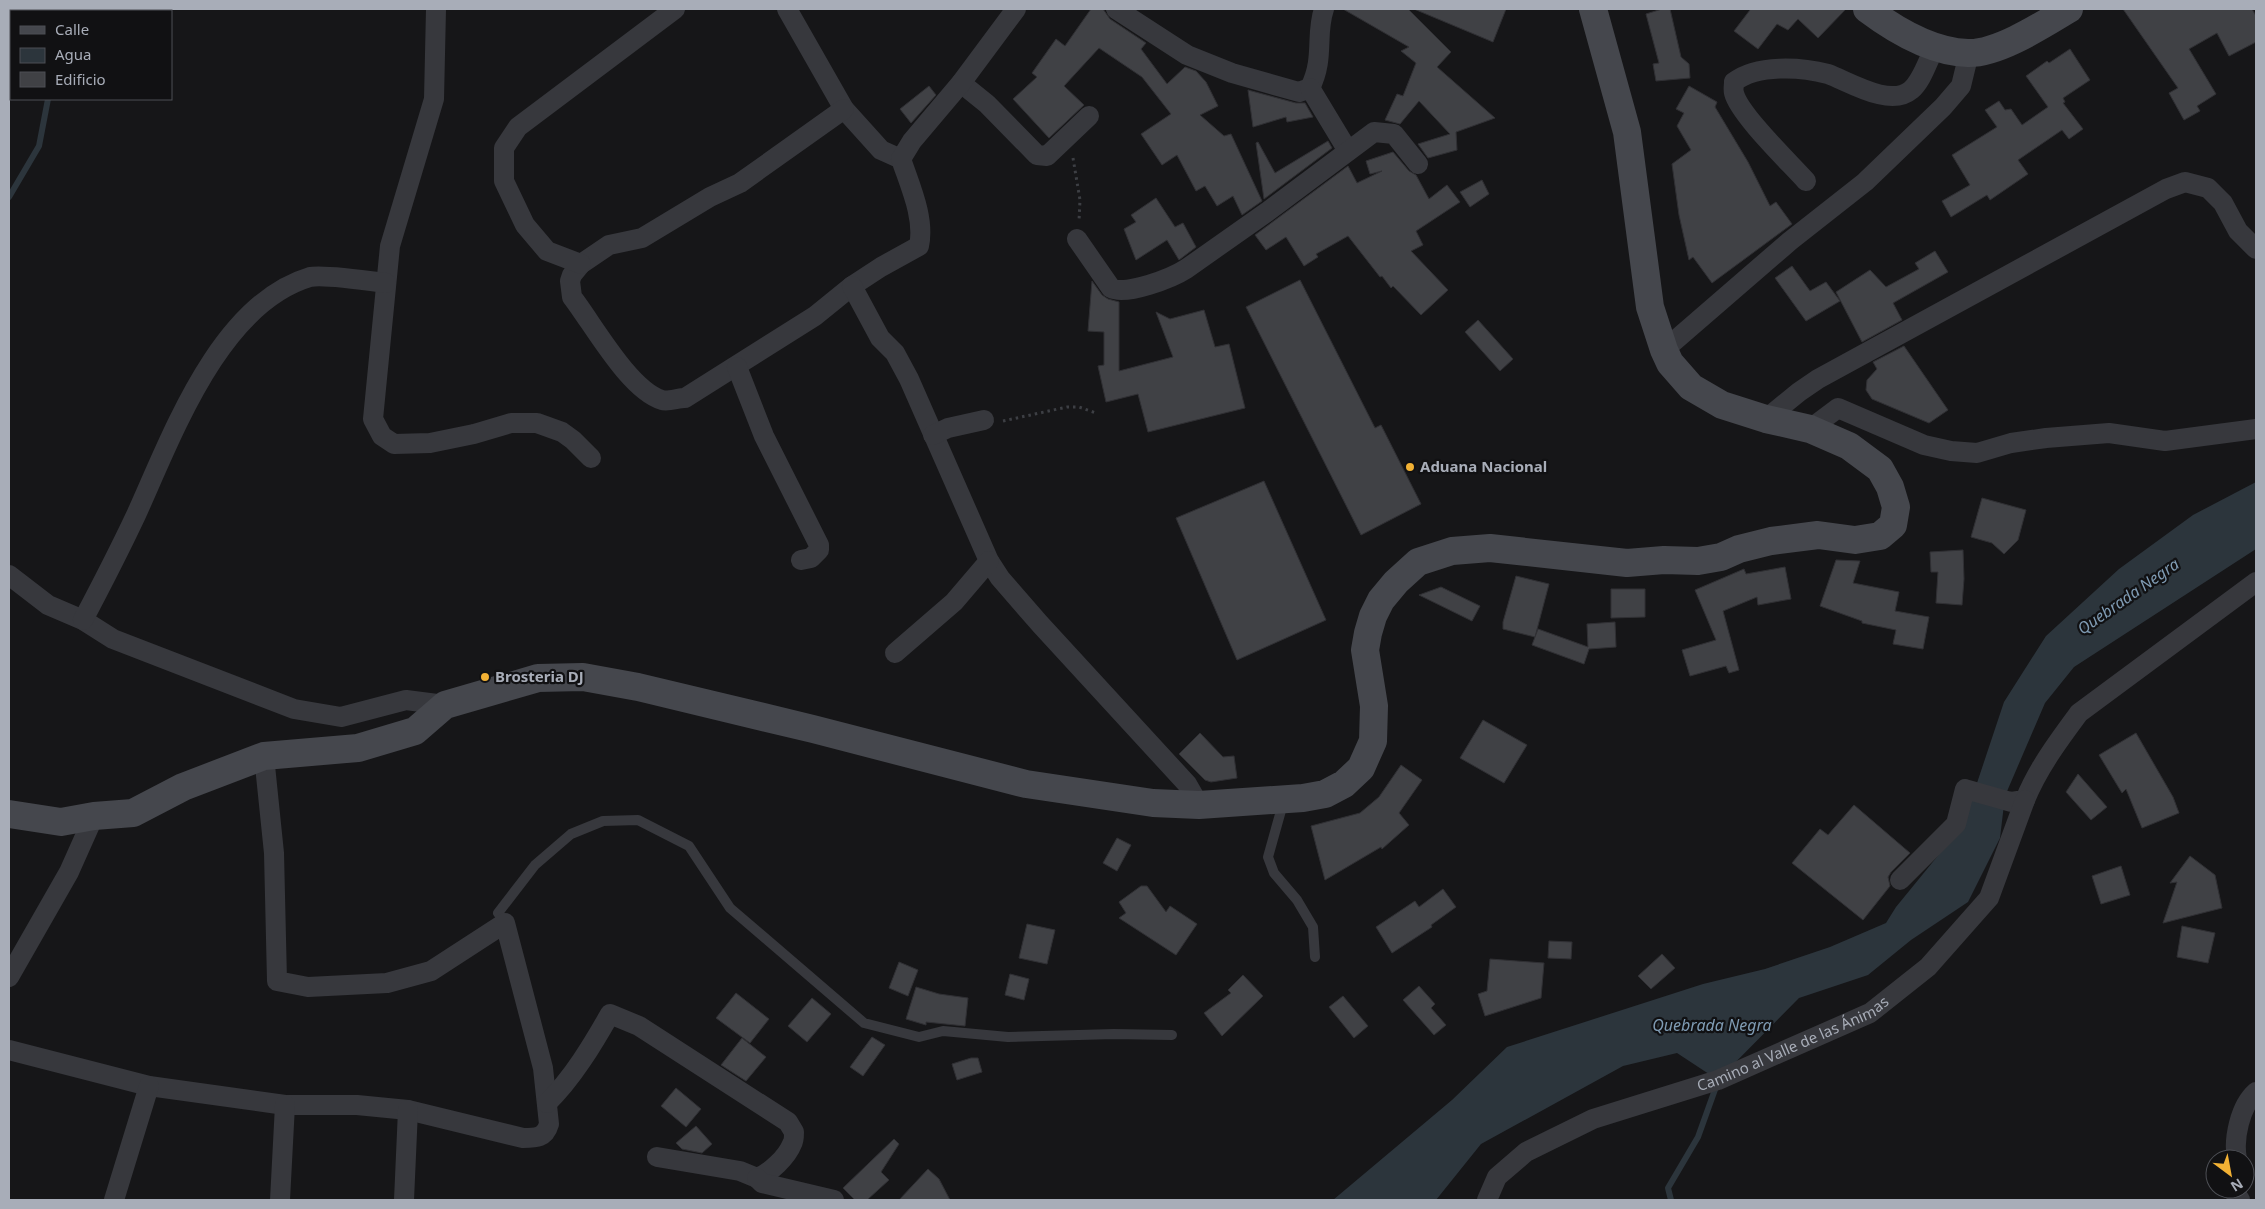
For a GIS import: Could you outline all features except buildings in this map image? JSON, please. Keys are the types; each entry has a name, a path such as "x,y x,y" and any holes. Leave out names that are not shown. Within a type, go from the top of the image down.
{"main road":[{"path":"9,814 61,822 133,812 183,787 264,756 358,748 415,731 445,705 538,678 583,677 638,687 1026,784 1153,802 1199,805 1325,794 1344,784 1361,768 1373,740 1374,706 1364,650 1368,633 1373,616 1381,600 1396,582 1418,562 1452,551 1490,548 1627,563 1698,561 1721,557 1740,549 1771,541 1818,535 1855,540 1880,536 1894,525 1896,507 1890,487 1880,469 1850,446 1810,428 1766,419 1722,405 1691,387 1670,363 1650,307 1627,132 1593,9"},
{"path":"1867,9 1891,26 1935,47 1969,53 1998,46 2033,30 2069,9"}],"street":[{"path":"436,9 434,99 390,246 373,419 382,436 394,444 430,443 474,434 512,423 531,423 562,432 591,458"},
{"path":"581,264 547,251 525,225 504,181 504,148 518,127 675,9"},
{"path":"786,9 844,110 881,150 902,159"},
{"path":"844,110 740,183 710,197 642,238 610,245 581,264 572,275 570,281 572,297 620,366 650,394 664,400 685,398 737,367 815,316 852,286 919,246 921,235 918,214 902,159 912,141 961,83 1016,9"},
{"path":"1116,9 1187,55 1232,73 1300,92 1310,88 1316,75 1319,59 1320,18 1324,9"},
{"path":"1806,181 1752,123 1733,92 1734,82 1754,72 1804,70 1828,75 1856,87 1883,95 1901,96 1911,90 1935,47"},
{"path":"1664,350 1790,241 1865,182 1937,113 1961,86 1969,53"},
{"path":"961,83 987,104 1037,155 1047,156 1090,116"},
{"path":"1310,88 1348,152"},
{"path":"1077,239 1112,288 1122,291 1151,283 1186,269 1267,212 1374,132 1394,134 1418,164"},
{"path":"1766,419 1818,379 2166,188 2185,182 2208,188 2223,203 2238,231 2255,246"},
{"path":"83,620 128,532 174,428 198,384 244,318 273,294 313,276 386,283"},
{"path":"852,286 880,338 895,353 989,560 1000,578 1187,784 1199,805"},
{"path":"737,367 764,436 819,545 819,550 811,558 801,560"},
{"path":"1810,428 1838,408 1924,445 1951,451 1977,453 2011,443 2046,438 2109,433 2165,440 2256,429"},
{"path":"933,435 948,428 984,420"},
{"path":"895,653 954,602 989,560"},
{"path":"9,575 48,605 83,620 113,639 294,709 341,717 406,700 445,705"},
{"name":"Camino al Valle de las Ánimas","path":"1488,1200 1497,1177 1526,1152 1593,1119 1718,1080 1870,1013 1928,967 1989,898 2018,801 2032,784 2079,713 2256,582"},
{"path":"9,1050 149,1086 284,1105 357,1106 408,1110 523,1138 535,1138 547,1131 544,1068 505,923 431,971 388,983 308,987 277,982 274,853 264,756"},
{"path":"1900,880 1956,824 1965,789 2018,801"},
{"path":"9,977 69,872 94,816"},
{"path":"547,1103 557,1093 592,1044 610,1014 639,1026 788,1122 794,1132 792,1144 766,1175 757,1178"},
{"path":"114,1200 149,1086"},
{"path":"2238,1149 2239,1125 2250,1097 2256,1092"},
{"path":"280,1200 284,1105"},
{"path":"404,1200 408,1110"},
{"path":"657,1157 740,1171 757,1178 762,1183 834,1200"}],"lane":[{"path":"1284,799 1268,857 1274,874 1297,900 1313,927 1315,957"},
{"path":"505,923 498,913 535,865 570,834 603,821 638,820 689,846 730,908 864,1023 919,1037 943,1031 1008,1037 1114,1034 1172,1035"}],"path":[{"path":"1074,131 1073,162 1080,200 1077,239"},
{"path":"984,420 990,424 1067,407 1078,407 1096,413"}],"water":[{"name":"Quebrada Negra","path":"2256,482 2256,549 2074,667 2045,703 2005,796 2000,838 1968,902 1911,940 1868,975 1799,998 1718,1080 1677,1053 1623,1066 1481,1144 1436,1200 1333,1200 1452,1100 1507,1047 1703,984 1765,969 1830,947 1886,923 1896,907 1963,825 2004,702 2046,636 2119,569 2193,515"}],"waterway":[{"path":"9,197 39,146 48,100"},
{"path":"1671,1200 1668,1188 1698,1137 1717,1084"}],"place":[{"name":"Aduana Nacional","path":"1410,467"},
{"name":"Brosteria DJ","path":"485,677"}]}
